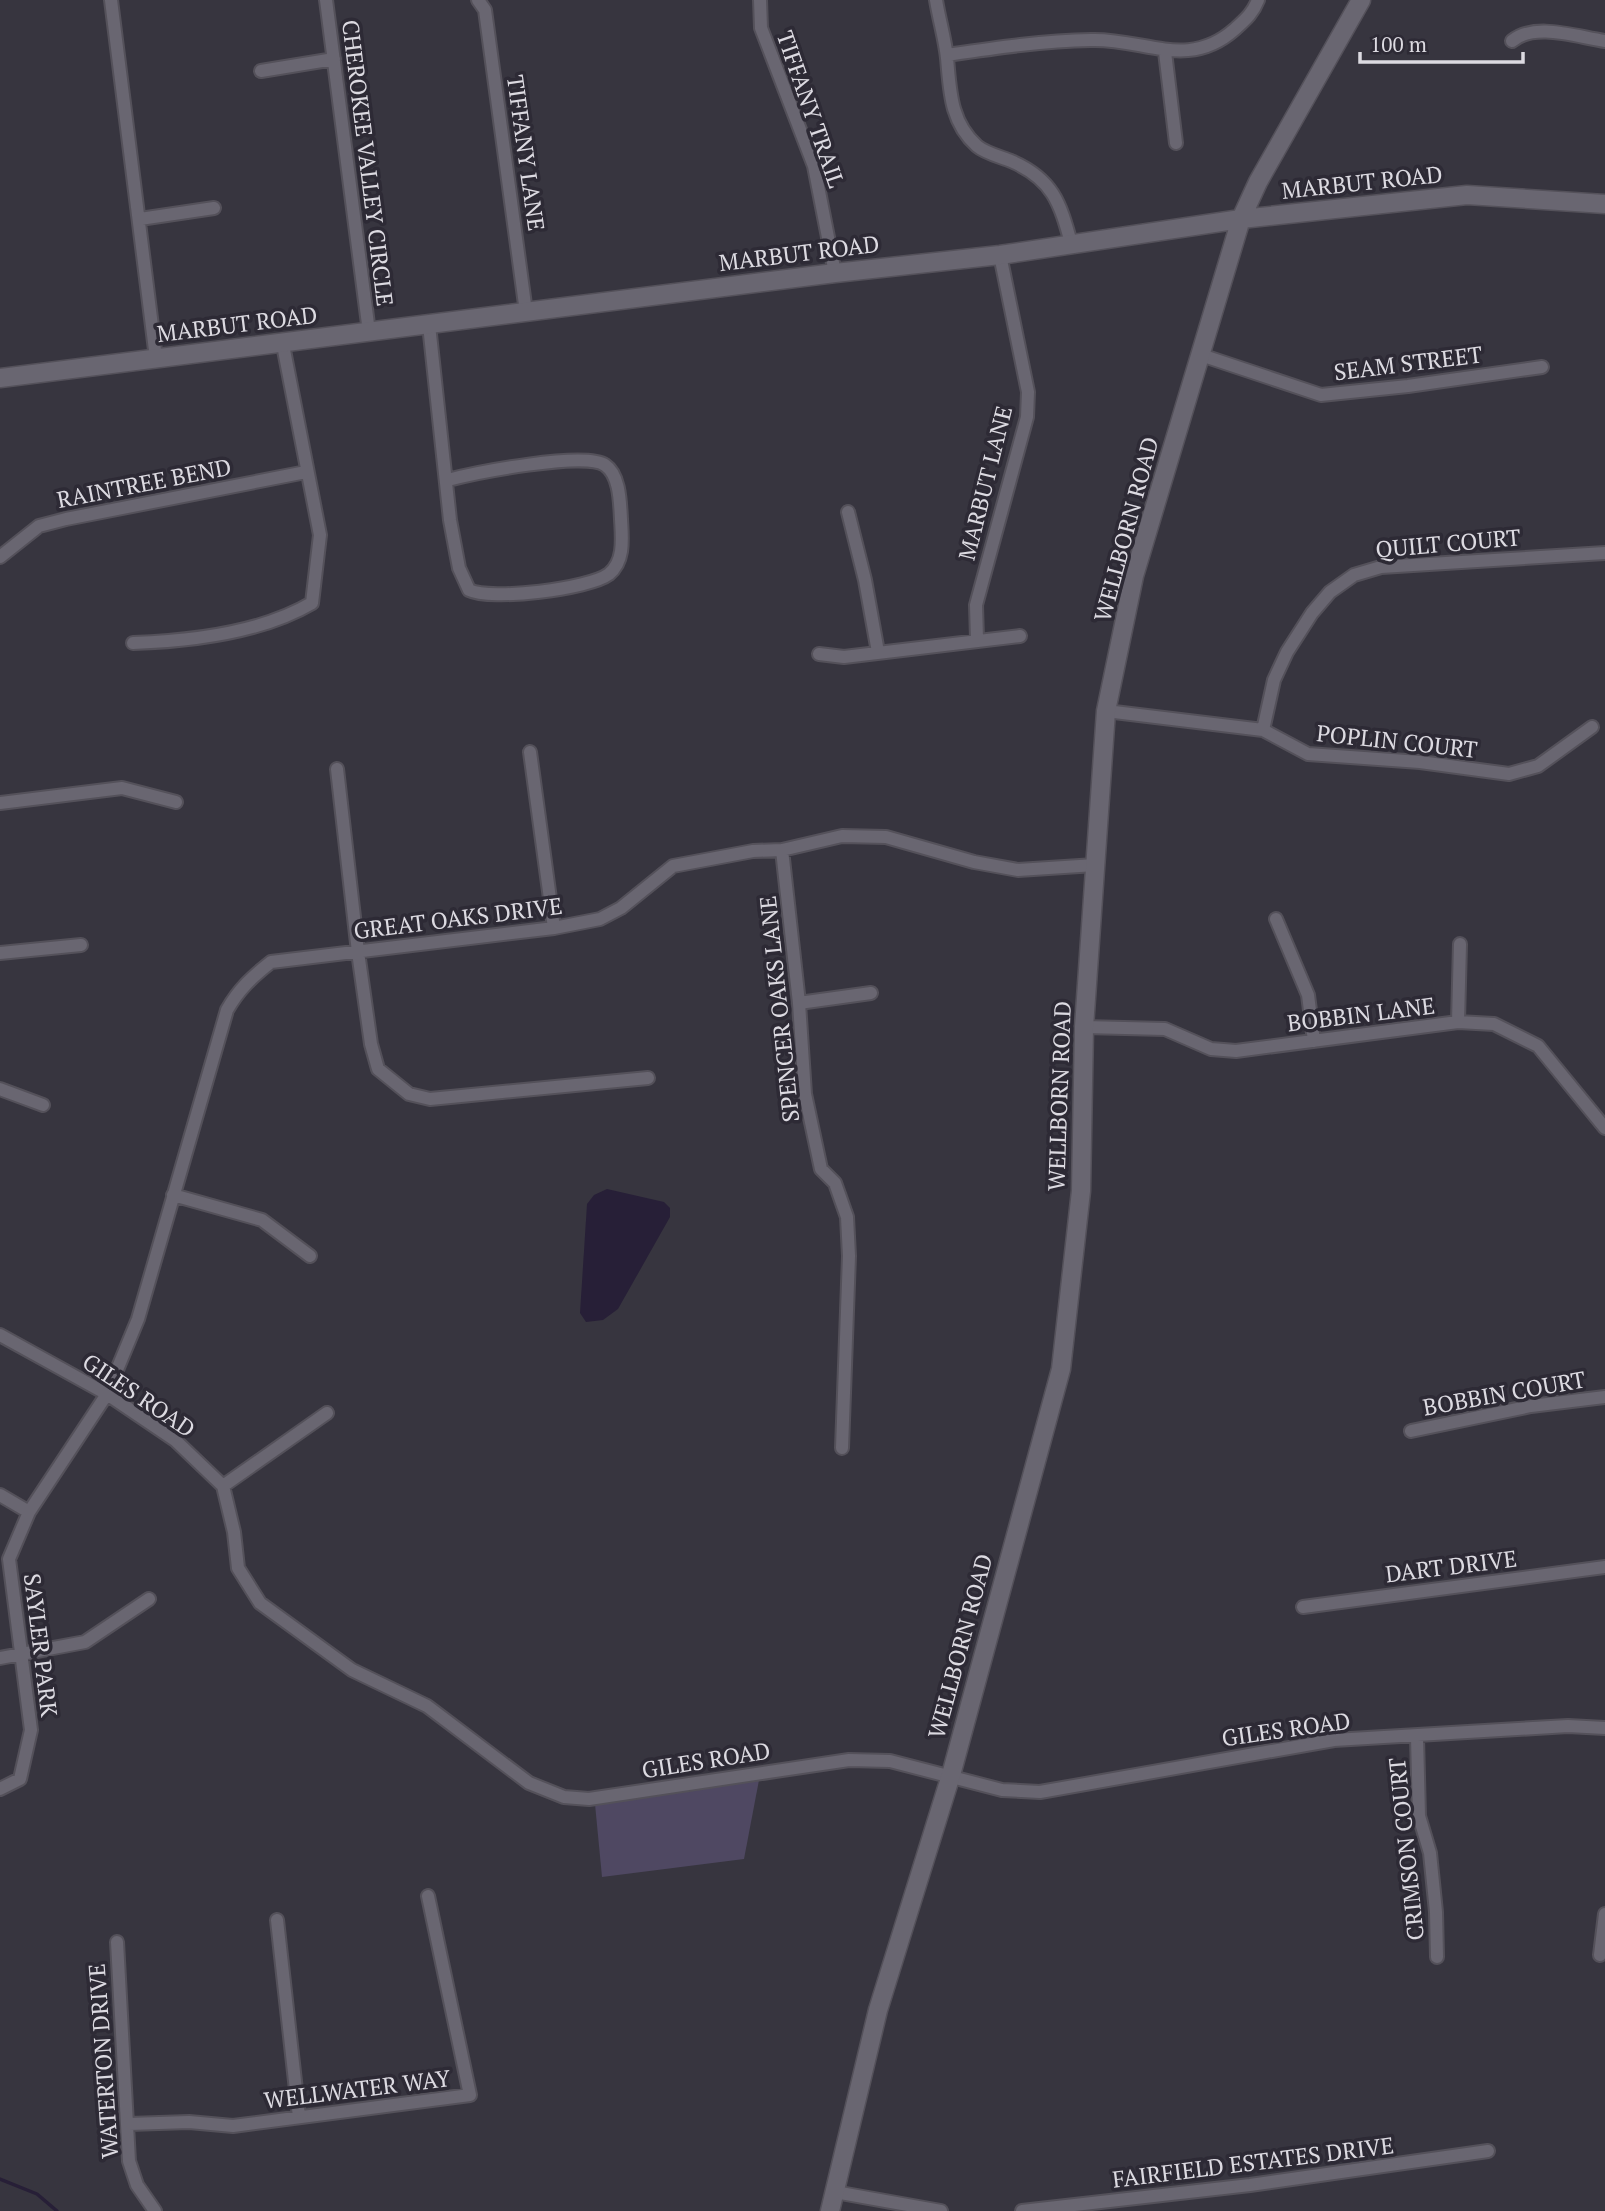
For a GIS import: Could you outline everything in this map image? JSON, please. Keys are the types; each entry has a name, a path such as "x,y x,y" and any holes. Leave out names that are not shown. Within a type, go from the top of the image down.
{"street":[{"path":"111,0 156,358"},
{"name":"CHEROKEE VALLEY CIRCLE","path":"326,0 369,332"},
{"name":"TIFFANY LANE","path":"478,0 485,10 526,313"},
{"name":"TIFFANY TRAIL","path":"760,0 761,28 814,166 835,272"},
{"path":"936,0 947,55 949,99 961,125 978,147 1017,164 1045,181 1060,204 1071,243"},
{"path":"947,55 1040,42 1096,39 1165,52 1203,48 1230,33 1253,13 1258,0"},
{"name":"WELLBORN ROAD","path":"830,2211 877,2014 951,1775 1061,1369 1081,1191 1084,1027 1106,711 1134,576 1241,219 1258,182 1360,0"},
{"path":"1512,41 1522,32 1539,32 1605,41"},
{"path":"1165,52 1175,142"},
{"path":"261,71 334,59"},
{"path":"1258,182 1263,200 1275,216"},
{"name":"MARBUT ROAD","path":"0,378 284,345 835,272 1000,255 1241,219 1467,195 1605,204"},
{"path":"140,219 214,208"},
{"name":"MARBUT LANE","path":"977,639 976,605 1027,417 1028,392 1000,255"},
{"path":"429,325 456,556 463,581 469,590 494,595 595,582 610,573 618,563 622,548 620,507 613,473 604,464 578,460 481,471 448,480"},
{"path":"133,643 165,642 255,627 290,616 312,603 320,535 284,345"},
{"name":"SEAM STREET","path":"1201,355 1321,395 1542,367"},
{"name":"RAINTREE BEND","path":"0,555 39,526 306,472"},
{"path":"848,512 865,580 878,652"},
{"name":"QUILT COURT","path":"1263,730 1274,680 1287,652 1330,592 1354,575 1381,567 1605,553"},
{"path":"820,654 844,657 977,639 1020,636"},
{"name":"POPLIN COURT","path":"1106,711 1263,730 1308,754 1420,762 1509,774 1538,766 1592,727"},
{"path":"530,752 554,928"},
{"path":"337,769 358,952 371,1044 378,1069 409,1094 430,1099 648,1077"},
{"path":"0,803 122,788 176,802"},
{"name":"GREAT OAKS DRIVE","path":"107,1394 138,1319 227,1010 239,989 271,962 554,928 600,919 611,914 673,866 740,853 782,850 842,836 886,836 974,863 1018,870 1095,865"},
{"name":"SPENCER OAKS LANE","path":"782,850 800,1003 805,1094 821,1169 835,1183 847,1217 842,1448"},
{"path":"1276,919 1308,995 1314,1041"},
{"path":"1458,1022 1460,944"},
{"path":"0,953 81,945"},
{"path":"800,1003 871,993"},
{"name":"BOBBIN LANE","path":"1084,1027 1164,1029 1211,1049 1236,1051 1458,1022 1494,1024 1538,1046 1605,1128"},
{"path":"0,1088 43,1105"},
{"path":"173,1195 262,1220 310,1256"},
{"name":"GILES ROAD","path":"0,1335 107,1394 175,1440 223,1486 234,1532 238,1567 260,1603 352,1670 427,1706 529,1783 564,1797 618,1796 849,1760 890,1761 1002,1790 1040,1792 1280,1747 1334,1740 1568,1726 1605,1728"},
{"name":"SAYLER PARK","path":"0,1789 20,1779 31,1730 9,1559 29,1512 107,1394"},
{"name":"BOBBIN COURT","path":"1411,1430 1531,1406 1605,1396"},
{"path":"223,1486 327,1413"},
{"path":"0,1495 29,1512"},
{"name":"DART DRIVE","path":"1303,1606 1605,1567"},
{"path":"0,1658 85,1642 149,1599"},
{"name":"CRIMSON COURT","path":"1417,1737 1419,1816 1430,1853 1437,1957"},
{"name":"WELLWATER WAY","path":"129,2124 189,2122 233,2126 470,2095 428,1896"},
{"path":"1600,1955 1605,1914"},
{"path":"277,1920 299,2117"},
{"name":"WATERTON DRIVE","path":"117,1942 129,2161 136,2185 156,2211"},
{"name":"FAIRFIELD ESTATES DRIVE","path":"1022,2211 1250,2185 1488,2151"},
{"path":"835,2192 941,2211"}],"shaded area":[{"path":"607,1189 664,1202 670,1208 670,1217 618,1309 603,1320 586,1322 580,1313 587,1204 594,1195"},
{"path":"759,1780 744,1859 602,1877 595,1804"}],"waterway":[{"path":"0,2179 37,2194 57,2211"}]}
